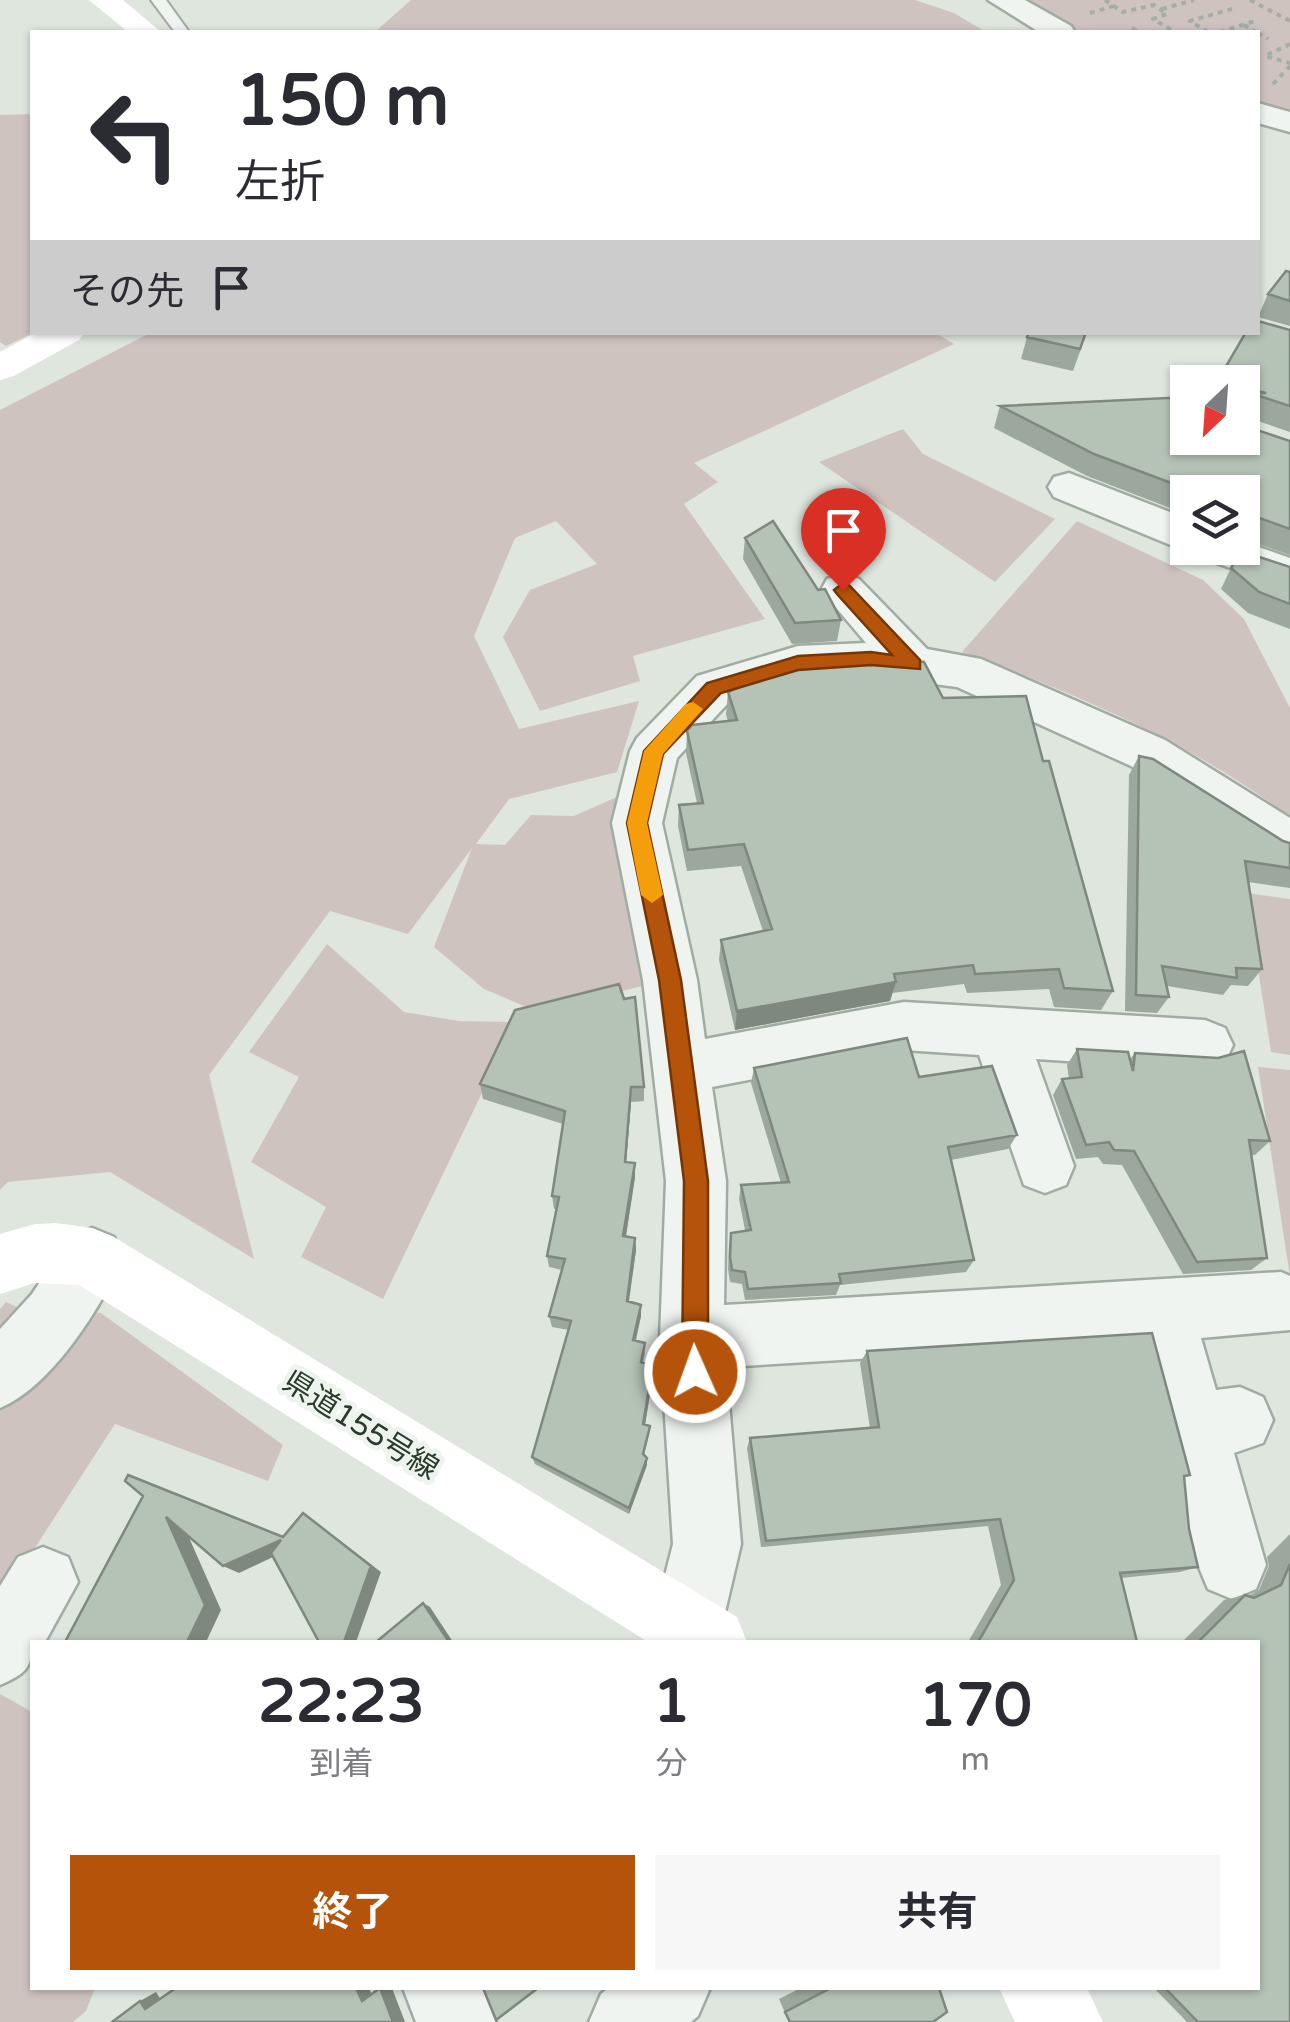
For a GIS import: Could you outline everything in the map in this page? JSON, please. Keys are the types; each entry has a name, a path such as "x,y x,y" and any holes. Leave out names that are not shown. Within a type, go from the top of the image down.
{"main road":[{"path":"104,0 143,30"},
{"path":"0,368 60,335"},
{"name":"県道155号線","path":"0,1264 30,1252 61,1250 92,1258 694,1637"},
{"path":"1039,1990 1063,2022"}],"street":[{"path":"1003,0 1056,30"},
{"path":"1260,114 1290,122"},
{"path":"1069,487 1170,529"},
{"path":"1260,564 1290,575"},
{"path":"843,590 913,664"},
{"path":"694,1637 707,1544 692,1338 696,1181 670,980 637,823 654,751 714,688 798,663 871,658 913,664 965,672 1148,754 1290,843"},
{"path":"682,1068 904,1026 1204,1045"},
{"path":"999,1032 1046,1166"},
{"path":"0,1376 54,1316 92,1258"},
{"path":"692,1338 1281,1303"},
{"path":"1162,1310 1216,1422 1232,1565"},
{"path":"0,1649 43,1582"},
{"path":"443,1990 456,2022"},
{"path":"630,2022 668,1990"},
{"path":"684,1990 688,2022"}],"lane":[{"path":"158,0 180,30"}],"path":[{"path":"1106,0 1123,12 1154,5 1167,14 1153,18 1171,30"},
{"path":"1160,9 1194,0"},
{"path":"1250,0 1290,21"},
{"path":"1205,30 1190,20 1232,9"},
{"path":"1213,14 1234,28"},
{"path":"1227,30 1256,21"},
{"path":"1243,25 1252,30"},
{"path":"1260,35 1268,39"},
{"path":"1260,80 1274,84 1290,64 1265,56 1290,44"}],"shaded area":[{"path":"411,0 915,0 954,13 983,30 377,30"},
{"path":"1020,0 1290,0 1290,112 1260,104 1260,30 1075,30"},
{"path":"30,114 30,334 6,346 0,342 0,115"},
{"path":"146,335 939,335 954,344 694,463 718,482 684,504 765,619 633,656 640,681 540,711 503,637 530,590 597,564 556,521 515,538 474,636 519,729 639,701 617,772 509,799 476,844 505,845 531,815 574,816 628,792 650,984 538,1012 484,989 434,947 472,848 408,934 330,911 209,1075 254,1259 110,1172 8,1182 0,1190 0,410"},
{"path":"903,429 923,454 1055,519 995,582 819,462"},
{"path":"1077,521 1203,580 1244,619 1290,708 1290,817 1214,766 1132,722 962,652"},
{"path":"1246,893 1290,899 1290,1055 1271,1052"},
{"path":"327,944 404,1012 459,1021 516,1022 383,1299 301,1257 326,1207 251,1162 299,1077 249,1052"},
{"path":"1258,1067 1290,1070 1290,1277"},
{"path":"6,1302 21,1309 101,1313 283,1445 268,1481 115,1424 0,1602 0,1309"},
{"path":"0,1694 30,1711 30,1990 94,1990 86,2011 73,2022 0,2022"}],"building":[{"path":"1286,271 1290,272 1290,301 1268,294"},
{"path":"1260,322 1290,330 1290,406 1260,396 1266,393 1260,392 1260,365 1227,365 1244,335 1260,335"},
{"path":"1028,335 1085,335 1080,349"},
{"path":"1170,398 1170,455 1260,455 1260,431 1290,441 1290,529 1260,518 1260,475 1170,475 1170,483 1094,454 1000,406"},
{"path":"773,521 818,590 825,589 841,620 795,623 745,538"},
{"path":"1260,557 1290,567 1290,604 1259,592 1231,568 1260,565"},
{"path":"876,656 924,662 943,698 1026,696 1043,761 1049,761 1113,991 1064,988 1059,969 975,974 973,965 894,974 896,982 737,1011 721,940 772,929 744,844 688,850 679,805 703,803 687,731 692,725 737,720 728,692 737,688 737,680 803,660"},
{"path":"1139,756 1153,759 1290,843 1290,868 1245,861 1262,969 1236,968 1237,978 1162,966 1169,997 1136,995"},
{"path":"619,984 624,999 635,997 644,1087 631,1087 625,1162 635,1163 623,1236 635,1238 627,1301 641,1305 633,1340 645,1343 641,1362 653,1365 643,1424 650,1426 643,1454 647,1458 629,1508 532,1457 571,1321 549,1316 565,1259 547,1256 559,1197 552,1196 565,1111 480,1084 515,1010"},
{"path":"907,1038 919,1077 992,1066 1017,1135 948,1147 974,1260 839,1274 841,1283 748,1289 745,1272 732,1270 730,1257 731,1233 751,1230 741,1185 789,1182 754,1068"},
{"path":"1077,1049 1128,1052 1133,1071 1135,1053 1218,1058 1244,1051 1270,1141 1249,1140 1267,1258 1197,1262 1134,1151 1114,1150 1109,1142 1086,1145 1062,1079 1082,1077"},
{"path":"1152,1333 1190,1475 1184,1476 1189,1529 1198,1567 1120,1573 1137,1640 979,1640 1014,1580 1000,1519 766,1541 750,1438 879,1427 867,1351"},
{"path":"128,1475 283,1537 303,1513 371,1566 345,1640 318,1640 271,1553 281,1540 223,1566 166,1517 205,1605 188,1640 66,1640 143,1496 125,1481"},
{"path":"1290,1564 1290,2022 1198,2022 1167,1990 1260,1990 1260,1640 1200,1640 1245,1595 1254,1598 1281,1585"},
{"path":"423,1603 448,1640 378,1640"},
{"path":"173,1990 357,1990 362,2001 381,1990 393,2022 112,2022 140,2001 145,2009"},
{"path":"484,1990 535,1990 496,2020"},
{"path":"827,1990 940,1990 947,2012 933,2022 790,2022 785,2012"}],"slow traffic":[{"path":"652,895 637,823 654,751 693,709"}],"route":[{"path":"695,1372 692,1338 696,1181 670,980 637,823 654,751 714,688 798,663 871,658 913,664 843,590"}]}
